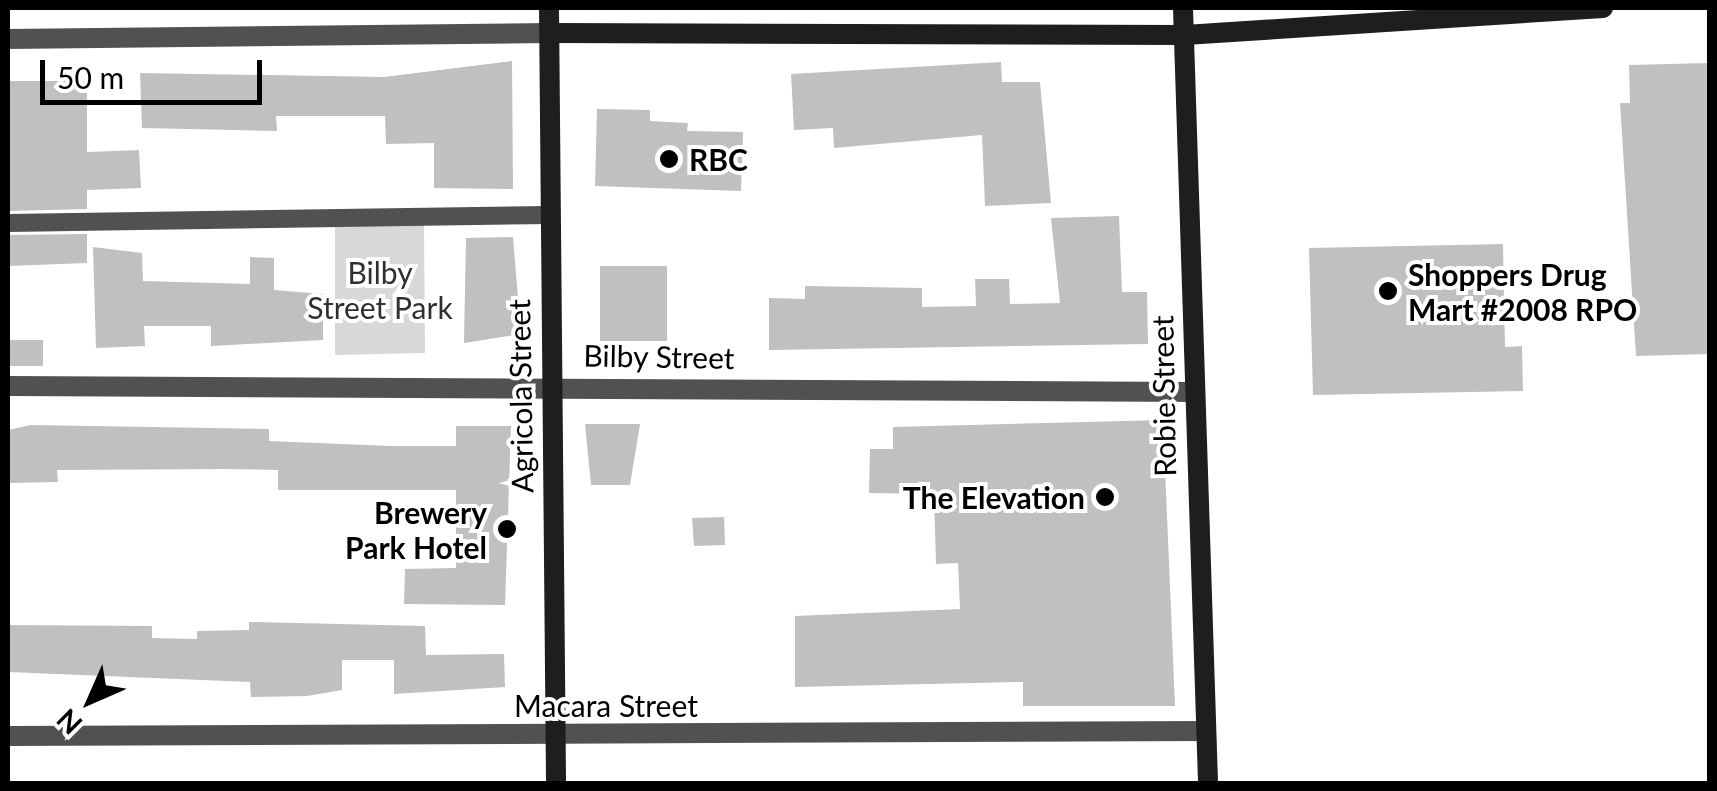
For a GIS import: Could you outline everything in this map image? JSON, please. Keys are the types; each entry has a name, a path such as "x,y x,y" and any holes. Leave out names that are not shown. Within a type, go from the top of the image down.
{"street":[{"name":"Agricola Street","path":"550,8 549,384 556,784"},
{"name":"Robie Street","path":"1183,8 1191,392 1208,784"},
{"path":"8,38 550,33 1185,34 1506,10 1603,8"},
{"name":"Bilby Street","path":"8,386 549,384 1191,392"},
{"name":"Macara Street","path":"8,736 1206,731"}],"lane":[{"path":"8,223 549,215"}],"green space":[{"name":"Bilby Street Park","path":"424,224 425,353 335,355 335,226"}],"building":[{"path":"512,61 513,189 434,188 434,143 386,144 385,116 276,116 277,131 142,128 140,73 384,77"},
{"path":"1001,62 1002,82 1040,82 1051,203 985,206 982,135 834,148 833,128 794,130 791,74"},
{"path":"1710,63 1710,354 1636,356 1620,103 1630,103 1629,65"},
{"path":"8,81 87,81 87,152 139,150 141,188 87,190 87,209 8,211"},
{"name":"RBC","path":"597,109 650,110 650,121 688,123 687,131 743,132 741,191 595,186"},
{"path":"1119,216 1122,292 1147,292 1148,344 769,350 769,298 805,299 805,286 922,288 922,307 976,306 975,279 1009,279 1010,304 1060,303 1051,218"},
{"path":"87,234 87,263 8,266 8,235"},
{"path":"513,237 521,334 464,343 466,238"},
{"path":"1503,244 1505,347 1522,346 1523,391 1313,395 1309,248"},
{"path":"93,247 142,253 143,281 250,284 250,257 274,258 274,290 323,294 323,340 211,346 211,326 144,326 145,346 96,348"},
{"path":"600,266 667,266 667,341 600,341"},
{"path":"8,340 43,340 43,366 8,366"},
{"path":"1163,420 1175,706 1023,706 1023,682 795,687 795,616 960,609 958,563 936,564 934,494 869,493 870,449 893,449 893,427"},
{"path":"585,424 640,424 630,485 591,485"},
{"path":"31,425 269,429 269,441 391,446 456,446 456,426 511,426 505,605 404,604 405,569 456,568 456,490 278,490 278,470 225,469 57,470 58,482 8,483 8,430"},
{"path":"724,517 725,545 694,546 692,518"},
{"path":"249,622 425,626 426,655 504,654 505,687 394,694 394,660 342,660 342,690 307,696 251,697 250,682 8,672 8,625 152,626 152,638 197,639 197,631 249,630"}],"place":[{"name":"RBC","path":"669,159"},
{"name":"Shoppers Drug Mart #2008 RPO","path":"1388,291"},
{"name":"The Elevation","path":"1105,497"},
{"name":"Brewery Park Hotel","path":"507,529"}]}
